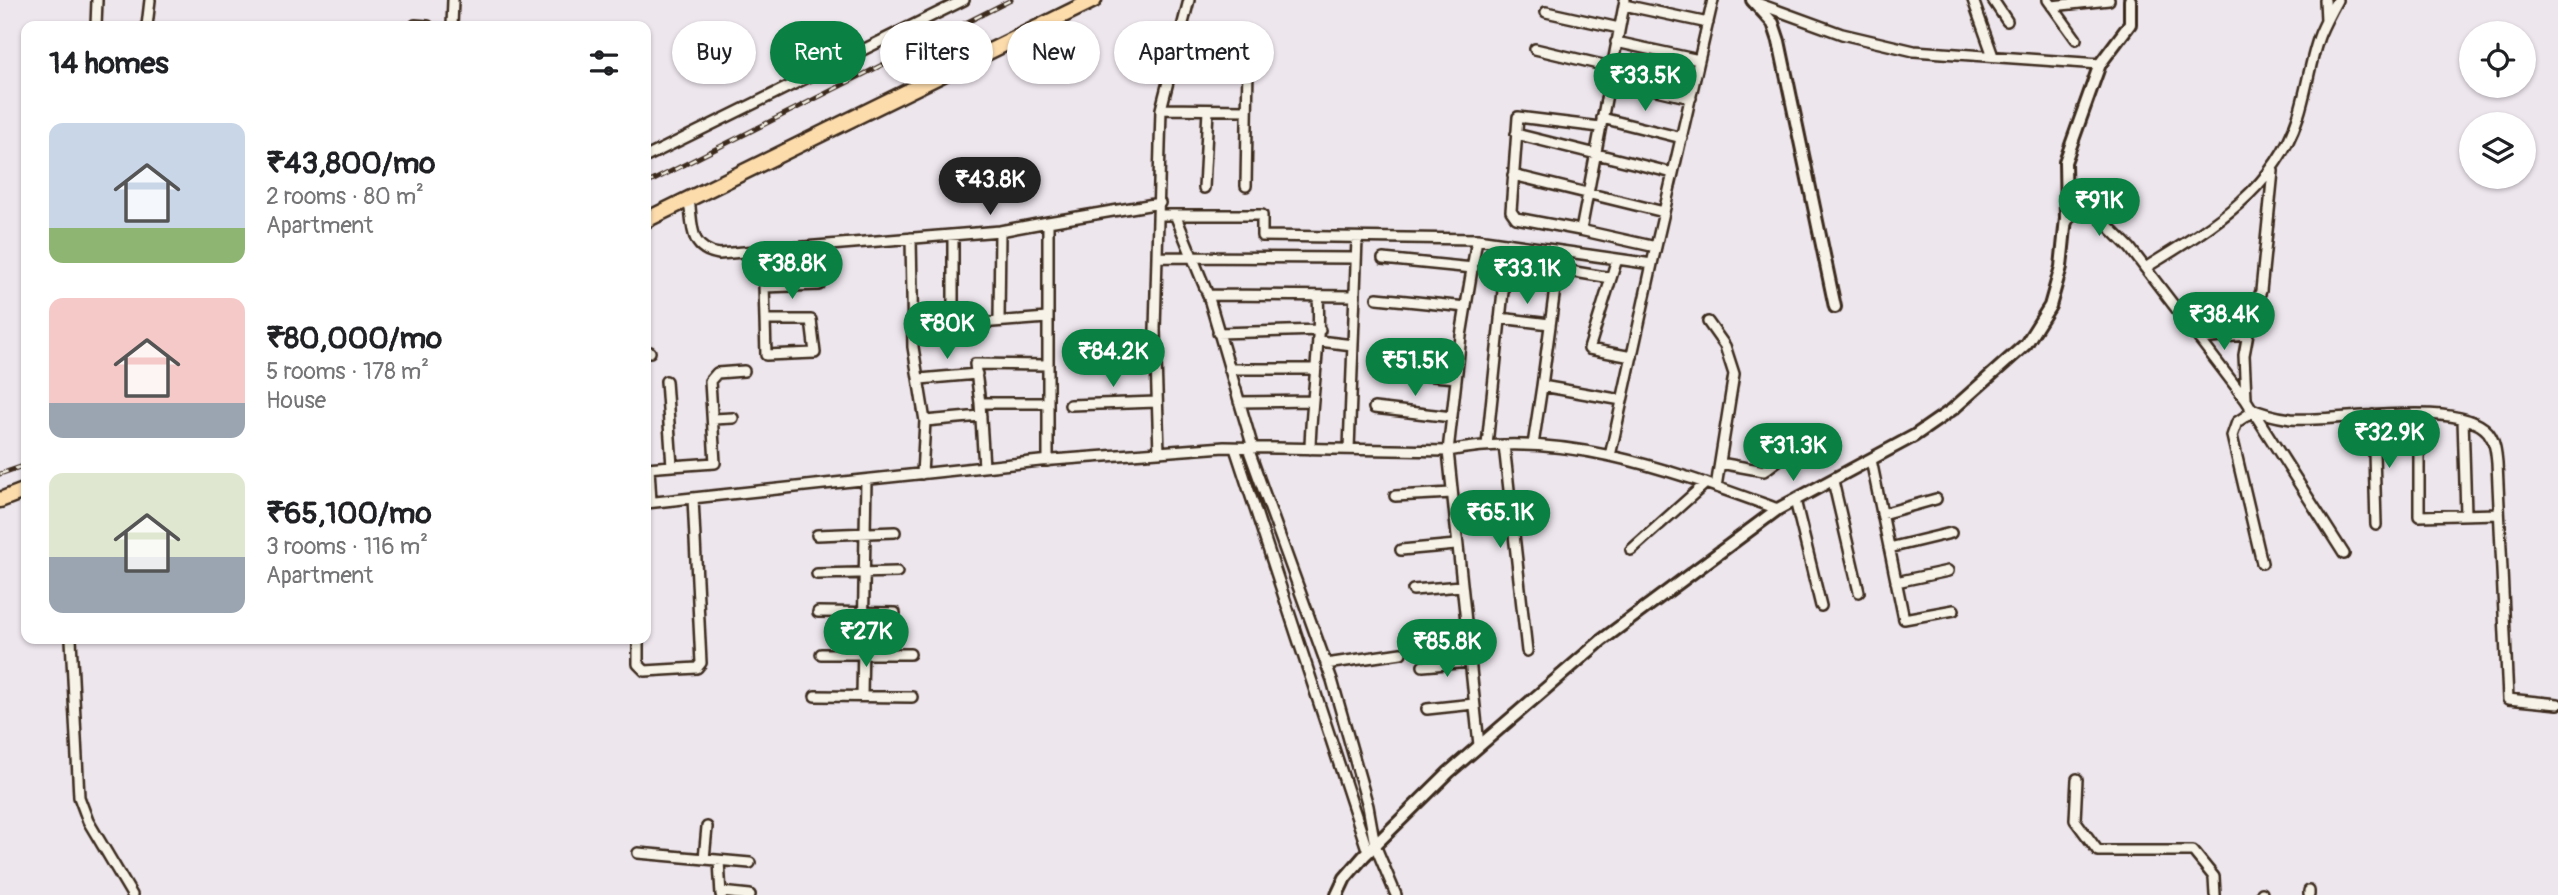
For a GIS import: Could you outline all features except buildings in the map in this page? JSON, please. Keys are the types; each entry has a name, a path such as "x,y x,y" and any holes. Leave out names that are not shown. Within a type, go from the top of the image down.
{"main road":[{"path":"651,218 1094,0"},
{"path":"0,500 21,492"}],"street":[{"path":"96,21 97,0"},
{"path":"148,21 150,0"},
{"path":"452,21 453,0"},
{"path":"651,155 964,0"},
{"path":"1159,452 1156,354 1161,109 1189,0"},
{"path":"1610,456 1713,0"},
{"path":"1973,0 1993,56"},
{"path":"1993,0 2007,21"},
{"path":"2050,3 2109,0"},
{"path":"1337,895 1345,878 1371,848 1479,745 1621,625 1778,509 1871,460 1953,410 2026,344 2050,306 2057,284 2066,223 2065,162 2100,65 2130,23 2130,0"},
{"path":"2325,0 2326,21"},
{"path":"2145,268 2227,214 2259,187 2274,169 2298,117 2320,34 2337,0"},
{"path":"1753,1 1842,34 1886,46 2100,65"},
{"path":"1753,1 1773,23 1779,41 1835,307"},
{"path":"1580,230 1624,2 1708,23"},
{"path":"2050,3 2076,39"},
{"path":"1546,12 1619,28"},
{"path":"1616,42 1699,60"},
{"path":"1535,49 1611,67"},
{"path":"1609,79 1691,98"},
{"path":"1246,186 1248,84"},
{"path":"1161,109 1247,110"},
{"path":"1204,188 1208,110"},
{"path":"1656,247 1516,218 1511,211 1518,117 1601,122 1682,138"},
{"path":"1516,134 1673,173"},
{"path":"2262,564 2232,436 2237,422 2249,407 2244,355 2247,335 2261,290 2274,169"},
{"path":"1513,175 1664,212"},
{"path":"689,200 695,237 704,251 719,254 1000,231 1160,203"},
{"path":"2066,223 2079,210 2086,209 2098,216 2145,268 2249,407 2344,554"},
{"path":"1159,215 1262,215 1262,236 1477,239 1652,264"},
{"path":"1176,217 1208,295 1250,448 1326,664 1368,806 1371,848"},
{"path":"1048,222 1048,461"},
{"path":"999,321 1000,231"},
{"path":"953,234 953,325 1046,318"},
{"path":"911,237 913,347 925,421 922,474"},
{"path":"1349,449 1357,239"},
{"path":"1477,239 1456,377 1448,451 1479,745"},
{"path":"1487,445 1508,243"},
{"path":"763,249 764,287 766,355 815,353 811,320 765,320"},
{"path":"1533,445 1560,251"},
{"path":"1158,257 1356,258"},
{"path":"1383,259 1472,268"},
{"path":"1617,259 1589,349 1632,357"},
{"path":"1557,269 1611,278"},
{"path":"764,287 818,285"},
{"path":"1208,295 1355,296"},
{"path":"1310,449 1311,401 1320,330 1318,296"},
{"path":"1377,298 1466,307"},
{"path":"1500,318 1550,324"},
{"path":"1631,550 1711,485 1720,463 1734,374 1726,346 1709,322"},
{"path":"1218,333 1320,330"},
{"path":"2199,339 2247,335"},
{"path":"1319,341 1353,345"},
{"path":"1081,357 1156,354"},
{"path":"984,467 981,403 975,364 1047,365"},
{"path":"1228,369 1315,369"},
{"path":"651,468 715,463 712,376 744,371"},
{"path":"1376,371 1456,377"},
{"path":"920,379 977,374"},
{"path":"666,381 672,466"},
{"path":"1542,386 1622,400"},
{"path":"1239,402 1311,401"},
{"path":"1070,405 1157,402"},
{"path":"981,403 1048,403"},
{"path":"2249,407 2271,416 2294,419 2373,415 2463,419 2474,422 2488,432 2495,445 2508,699 2558,704"},
{"path":"1374,408 1452,417"},
{"path":"2373,415 2376,525"},
{"path":"2419,415 2420,516 2499,514"},
{"path":"925,421 981,416"},
{"path":"713,419 733,418"},
{"path":"2463,419 2466,514"},
{"path":"1720,463 1764,471 1816,432"},
{"path":"651,502 984,467 1235,447 1448,451 1487,445 1560,445 1610,456 1711,485 1778,509"},
{"path":"1504,445 1527,651"},
{"path":"1235,447 1371,848 1396,895"},
{"path":"1871,460 1904,619 1954,610"},
{"path":"862,696 866,480"},
{"path":"1833,481 1859,592"},
{"path":"1395,496 1451,493"},
{"path":"638,644 638,664 645,671 697,668 701,663 693,498"},
{"path":"1882,514 1936,499"},
{"path":"1795,500 1821,606"},
{"path":"817,535 895,531"},
{"path":"1889,548 1951,533"},
{"path":"1401,550 1456,545"},
{"path":"1896,582 1948,571"},
{"path":"817,574 897,572"},
{"path":"1413,590 1461,586"},
{"path":"818,612 895,613"},
{"path":"1414,630 1465,624"},
{"path":"71,644 79,797 88,821 132,895"},
{"path":"1326,664 1401,653"},
{"path":"821,654 910,654"},
{"path":"1423,666 1469,662"},
{"path":"815,695 912,697"},
{"path":"1427,709 1474,704"},
{"path":"2077,779 2075,820 2098,851 2193,851 2214,877 2215,895"},
{"path":"705,859 707,827"},
{"path":"638,853 750,863"},
{"path":"719,861 721,892 750,895"}],"railway":[{"path":"651,181 1011,0"},
{"path":"0,474 21,467"}]}
